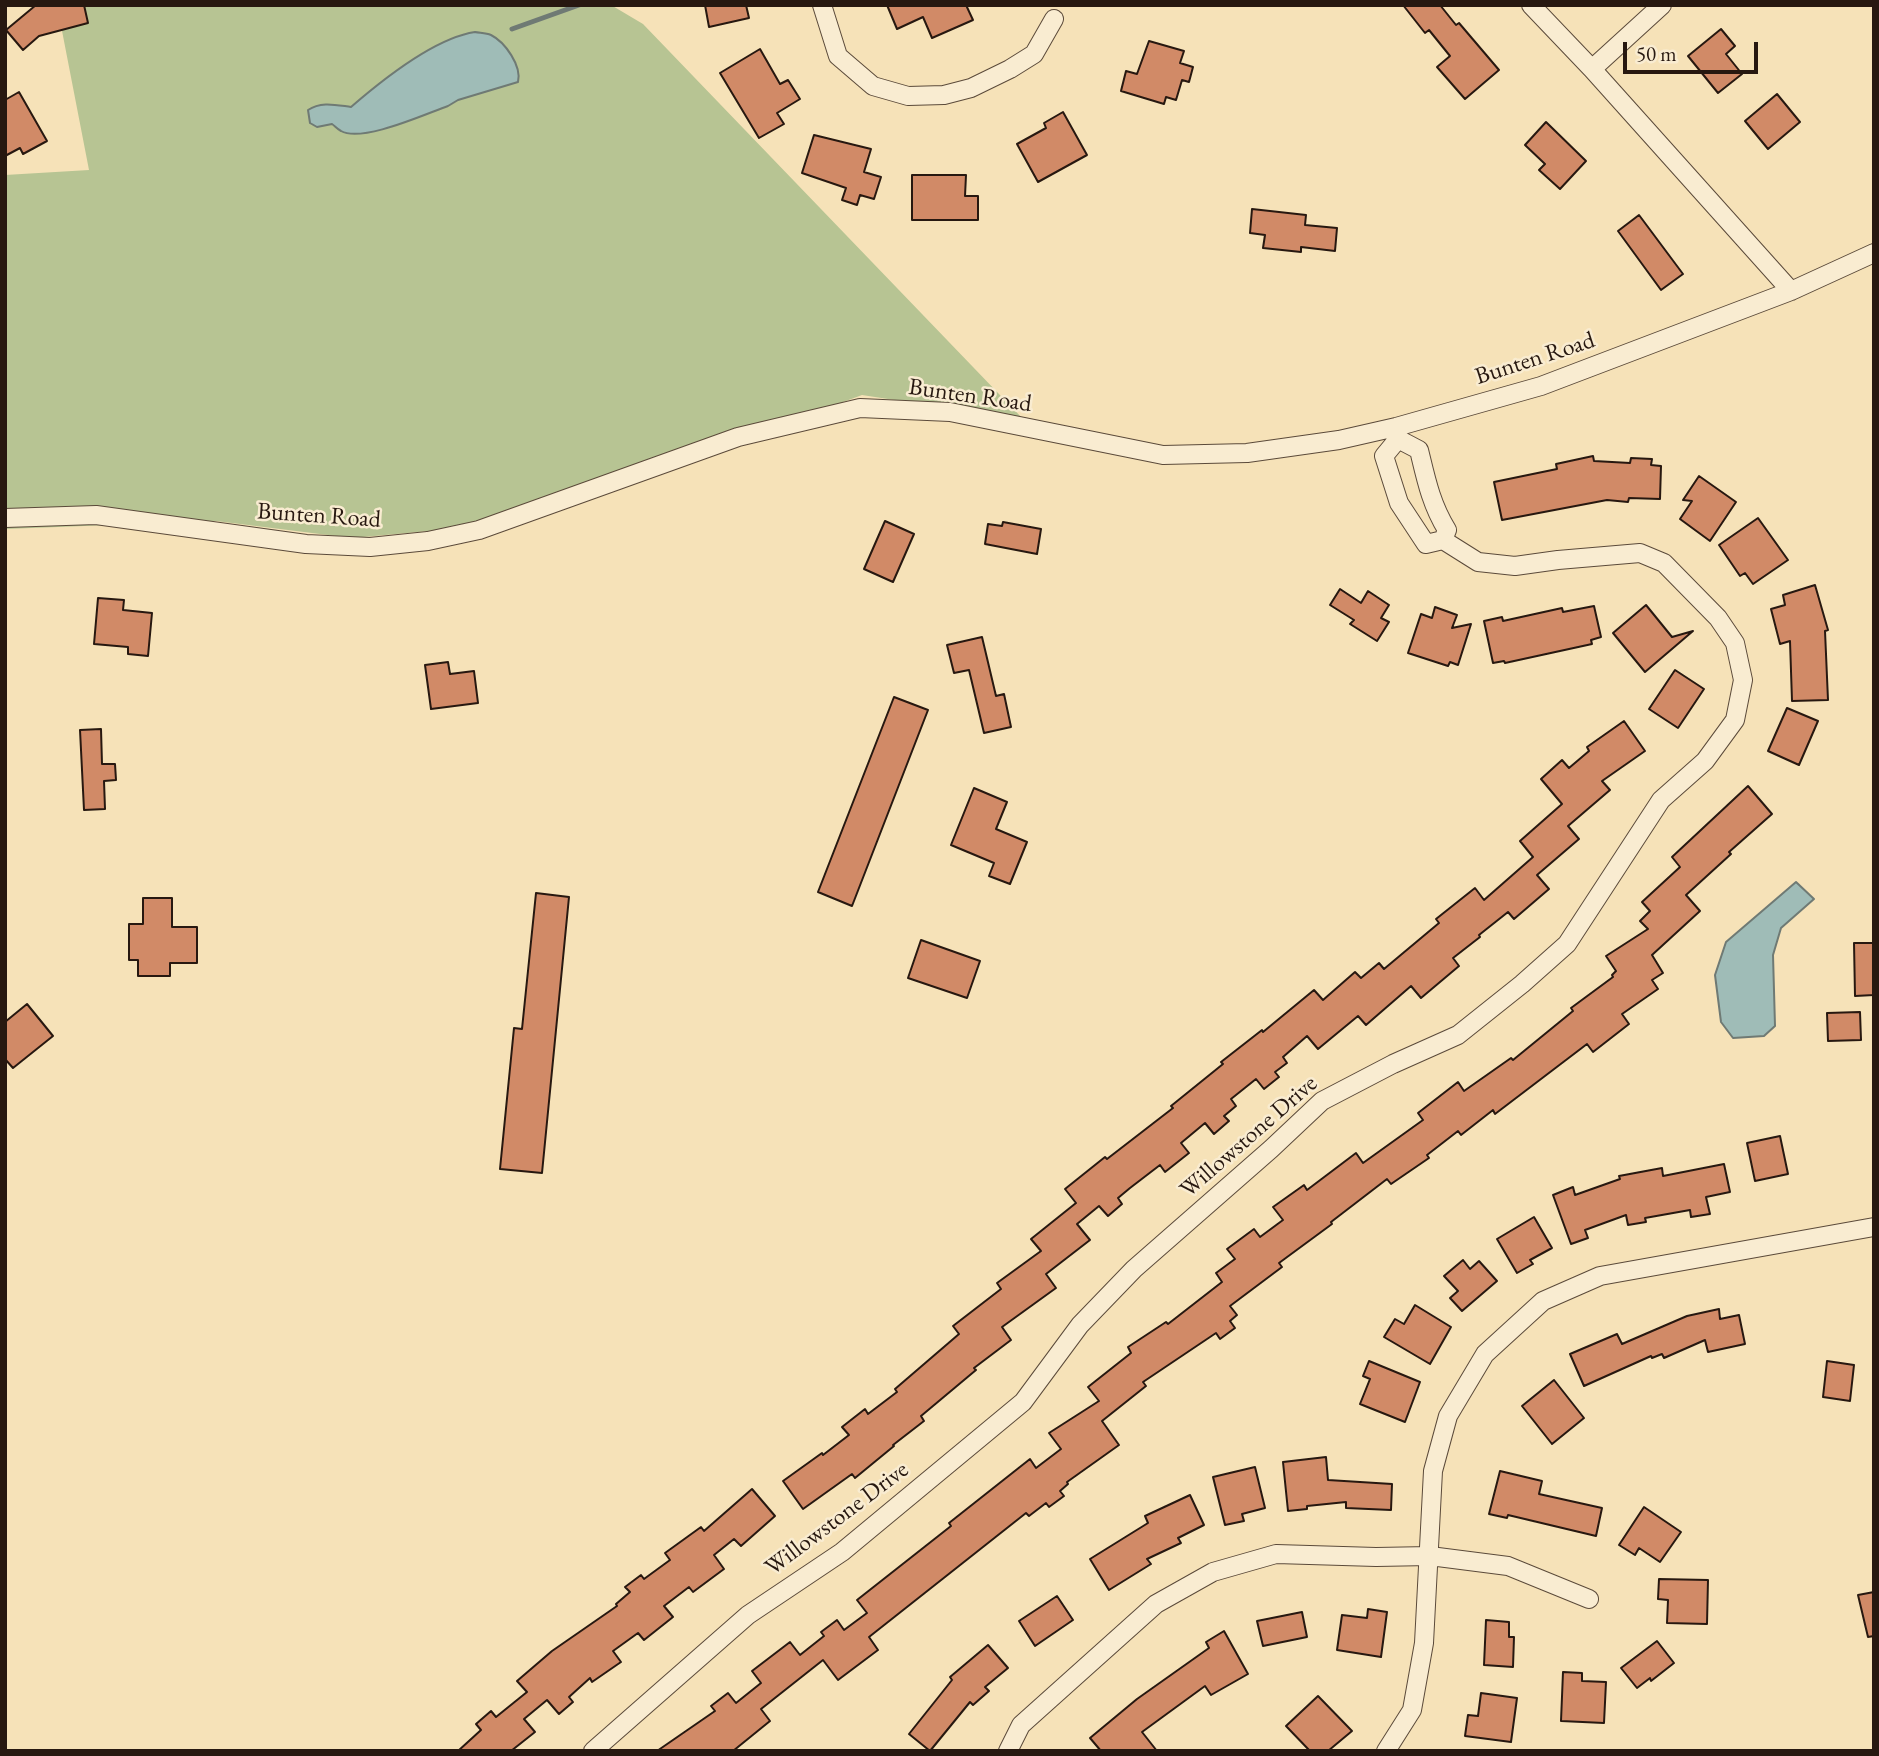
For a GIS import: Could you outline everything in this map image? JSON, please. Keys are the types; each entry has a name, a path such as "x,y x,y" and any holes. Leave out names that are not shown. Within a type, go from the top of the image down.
{"street":[{"path":"822,5 838,56 873,86 908,96 957,92 1010,69 1034,54 1054,19"},
{"path":"1531,5 1791,291"},
{"path":"1592,69 1662,5"},
{"name":"Bunten Road","path":"5,518 96,515 306,544 370,547 428,541 479,530 738,437 860,408 950,412 1163,454 1247,453 1397,433 1541,387 1791,291 1874,253"},
{"path":"1397,433 1419,450 1433,503 1447,530 1443,540"},
{"name":"Willowstone Drive","path":"593,1751 748,1615 842,1552 1023,1402 1080,1325 1134,1269 1322,1101 1393,1063 1458,1035 1567,944 1661,800 1705,761 1735,720 1743,680 1735,643 1718,618 1664,563 1640,553 1515,566 1478,562 1443,540 1426,544 1399,503 1384,456 1397,433"},
{"path":"1408,516 1433,503"},
{"path":"1386,1751 1412,1710 1424,1643 1433,1471 1448,1416 1485,1354 1543,1301 1600,1276 1874,1227"},
{"path":"1008,1751 1021,1725 1156,1604 1213,1572 1276,1554 1430,1556 1508,1566 1589,1599"}],"green space":[{"path":"57,5 611,5 643,24 1024,420 862,395 517,523 352,538 216,521 5,529 5,175 89,170"}],"water":[{"path":"475,32 491,35 507,49 515,62 518,82 458,100 394,126 363,133 351,134 332,124 317,127 310,123 308,110 313,107 329,104 351,107 393,73 426,52 459,36"},
{"path":"1796,882 1814,899 1781,928 1773,955 1775,1026 1764,1036 1733,1038 1721,1022 1715,975 1726,942"}],"building":[{"path":"36,5 84,5 88,23 39,36 23,50 6,30"},
{"path":"705,5 746,5 749,18 709,27"},
{"path":"887,5 966,5 973,20 932,38 923,17 897,29"},
{"path":"1403,5 1440,5 1499,70 1465,99 1437,67 1450,56 1429,30 1425,33"},
{"path":"1721,29 1735,46 1726,54 1742,74 1718,93 1688,56"},
{"path":"1149,41 1184,51 1180,63 1193,67 1189,82 1182,80 1176,100 1166,97 1164,104 1121,91 1126,71 1137,74"},
{"path":"760,49 780,84 788,80 800,99 777,113 784,124 759,138 720,73"},
{"path":"19,92 47,141 23,154 20,148 5,156 5,100"},
{"path":"1777,94 1800,122 1768,149 1745,121"},
{"path":"1063,112 1087,155 1038,182 1017,144 1046,128 1044,123"},
{"path":"1546,122 1586,161 1560,189 1539,170 1545,164 1525,145"},
{"path":"814,135 871,149 864,172 881,177 874,199 860,195 857,205 842,200 846,188 802,173"},
{"path":"912,175 966,175 965,196 978,196 978,220 912,220"},
{"path":"1252,209 1306,215 1305,225 1337,228 1335,251 1301,247 1301,252 1263,248 1265,235 1250,233"},
{"path":"1639,215 1683,274 1661,290 1618,231"},
{"path":"1593,456 1594,461 1630,463 1631,458 1652,459 1651,465 1661,466 1660,499 1629,498 1628,502 1607,500 1502,520 1494,482 1557,469 1556,464"},
{"path":"1699,476 1736,502 1710,541 1680,519 1692,501 1683,500"},
{"path":"1758,518 1788,560 1753,584 1745,573 1740,576 1719,545"},
{"path":"885,521 914,534 893,582 864,569"},
{"path":"1003,522 1041,529 1037,554 985,544 988,524 1002,526"},
{"path":"1815,585 1828,630 1825,631 1828,700 1792,701 1790,641 1780,644 1771,609 1785,605 1783,595"},
{"path":"1340,589 1361,603 1368,591 1389,605 1381,618 1389,622 1377,641 1350,624 1354,620 1330,605"},
{"path":"98,598 124,600 123,610 152,613 148,656 128,654 128,647 94,644"},
{"path":"1646,605 1672,637 1693,631 1645,672 1613,633"},
{"path":"1594,606 1601,637 1591,640 1592,644 1505,663 1493,663 1484,621 1502,617 1503,621 1562,608 1563,612"},
{"path":"1435,607 1457,615 1452,628 1471,624 1458,665 1450,662 1448,666 1408,653 1421,614 1432,618"},
{"path":"982,637 996,696 1004,694 1011,727 984,733 969,670 954,673 947,645"},
{"path":"448,662 450,674 474,671 478,703 431,709 425,665"},
{"path":"1675,670 1704,689 1678,728 1649,709"},
{"path":"894,697 928,710 852,906 818,892"},
{"path":"1787,708 1818,721 1799,765 1768,751"},
{"path":"1624,721 1645,751 1602,781 1610,790 1568,826 1579,839 1537,875 1549,889 1514,919 1508,912 1479,935 1480,937 1453,958 1459,966 1421,998 1411,986 1366,1025 1358,1016 1318,1049 1307,1036 1283,1057 1287,1063 1275,1072 1279,1077 1264,1089 1256,1079 1231,1099 1236,1106 1224,1116 1229,1121 1214,1134 1205,1123 1181,1143 1189,1153 1165,1172 1160,1165 1130,1188 1118,1198 1122,1204 1108,1216 1099,1206 1077,1224 1090,1240 1046,1274 1056,1288 1002,1327 1011,1340 974,1368 976,1370 921,1416 924,1421 855,1478 852,1474 803,1509 783,1481 849,1435 842,1427 865,1409 868,1414 897,1392 895,1389 959,1334 953,1326 1001,1289 997,1283 1041,1251 1031,1239 1076,1203 1065,1189 1173,1108 1171,1106 1223,1064 1221,1062 1314,990 1323,1000 1355,972 1361,978 1379,963 1384,969 1439,923 1436,919 1475,888 1484,900 1533,857 1520,841 1562,804 1541,779 1562,760 1569,768 1589,751 1587,747"},
{"path":"101,729 102,764 115,764 116,780 104,781 105,809 84,810 80,730"},
{"path":"1748,786 1772,814 1686,895 1700,911 1652,955 1663,973 1652,980 1658,989 1622,1014 1629,1024 1593,1052 1587,1044 1495,1114 1493,1110 1461,1135 1458,1131 1427,1155 1429,1158 1391,1184 1387,1179 1279,1263 1282,1267 1230,1306 1237,1315 1230,1321 1235,1328 1220,1339 1216,1333 1143,1382 1146,1386 1102,1421 1119,1445 1067,1482 1060,1491 1064,1496 1049,1507 1046,1503 1029,1516 1026,1513 869,1637 878,1650 838,1680 823,1660 761,1709 770,1721 733,1751 657,1751 715,1711 711,1706 728,1693 736,1703 761,1683 752,1671 790,1642 800,1655 824,1636 821,1632 837,1620 844,1630 867,1613 857,1600 1030,1459 1036,1468 1061,1449 1049,1433 1099,1401 1088,1387 1131,1353 1128,1347 1166,1322 1168,1324 1222,1282 1216,1273 1235,1259 1227,1249 1254,1229 1260,1237 1283,1220 1273,1207 1304,1185 1307,1190 1356,1153 1363,1163 1423,1120 1418,1113 1458,1082 1464,1091 1511,1058 1513,1060 1573,1011 1571,1008 1613,977 1616,971 1606,956 1648,929 1640,921 1650,911 1642,902 1680,867 1672,857"},
{"path":"974,788 1007,802 996,829 1027,842 1010,884 989,876 994,863 951,845"},
{"path":"536,893 569,897 542,1173 500,1169 514,1028 522,1029"},
{"path":"143,898 172,898 172,927 197,927 197,963 170,963 170,976 138,976 138,960 129,960 129,924 143,924"},
{"path":"921,940 980,961 967,998 908,978"},
{"path":"1854,943 1874,943 1874,995 1855,996"},
{"path":"27,1004 53,1036 13,1068 5,1059 5,1022"},
{"path":"1860,1012 1861,1040 1828,1041 1827,1013"},
{"path":"1780,1136 1788,1174 1755,1181 1747,1143"},
{"path":"1724,1164 1730,1192 1706,1197 1710,1214 1691,1217 1690,1210 1645,1218 1646,1222 1628,1225 1626,1215 1585,1230 1588,1238 1571,1244 1553,1195 1573,1187 1575,1195 1620,1179 1619,1176 1662,1168 1663,1176"},
{"path":"1534,1217 1552,1248 1530,1260 1533,1264 1517,1273 1497,1239"},
{"path":"1463,1260 1470,1269 1479,1261 1497,1281 1462,1311 1450,1298 1458,1291 1444,1276"},
{"path":"1415,1305 1451,1327 1430,1364 1384,1337 1395,1319 1404,1324"},
{"path":"1719,1309 1720,1319 1739,1315 1745,1344 1708,1352 1705,1340 1664,1358 1662,1354 1652,1358 1651,1356 1584,1386 1570,1354 1617,1334 1622,1344 1687,1316"},
{"path":"1369,1361 1420,1382 1405,1422 1360,1404 1370,1379 1363,1376"},
{"path":"1827,1361 1854,1365 1850,1401 1823,1397"},
{"path":"1554,1380 1584,1418 1552,1444 1522,1406"},
{"path":"1326,1457 1328,1480 1392,1484 1391,1510 1346,1508 1346,1502 1288,1511 1283,1462"},
{"path":"1255,1467 1265,1508 1242,1514 1244,1521 1225,1525 1213,1477"},
{"path":"1500,1471 1542,1481 1539,1494 1602,1508 1596,1536 1508,1515 1507,1518 1489,1514"},
{"path":"752,1489 775,1516 741,1546 734,1539 714,1555 724,1569 693,1592 689,1587 664,1606 673,1617 644,1640 638,1633 613,1651 621,1662 592,1682 590,1678 569,1697 573,1702 559,1714 547,1700 524,1719 535,1732 511,1751 458,1751 481,1730 476,1724 491,1711 496,1717 527,1692 517,1681 552,1651 617,1606 630,1592 625,1587 641,1575 644,1579 670,1560 665,1553 701,1527 704,1531"},
{"path":"1190,1495 1204,1525 1178,1538 1181,1543 1147,1559 1151,1564 1109,1590 1090,1559 1148,1523 1145,1516"},
{"path":"1644,1507 1681,1532 1660,1562 1639,1548 1635,1555 1619,1545"},
{"path":"1659,1579 1708,1580 1707,1624 1667,1623 1668,1600 1658,1599"},
{"path":"1874,1592 1874,1636 1868,1637 1858,1595"},
{"path":"1057,1596 1073,1620 1035,1646 1019,1621"},
{"path":"1368,1609 1387,1612 1381,1657 1337,1650 1342,1615 1367,1618"},
{"path":"1302,1612 1307,1637 1263,1646 1257,1621"},
{"path":"1486,1620 1509,1622 1509,1637 1514,1637 1513,1667 1484,1665"},
{"path":"1224,1631 1248,1674 1211,1695 1205,1686 1142,1732 1157,1751 1101,1751 1090,1738 1137,1699 1209,1648 1206,1642"},
{"path":"1657,1641 1674,1663 1637,1688 1621,1668"},
{"path":"988,1645 1008,1668 985,1687 989,1691 973,1705 970,1702 930,1751 909,1734 952,1680 950,1677"},
{"path":"1563,1672 1582,1673 1582,1681 1606,1682 1604,1723 1561,1721"},
{"path":"1481,1693 1517,1698 1511,1742 1465,1736 1468,1715 1478,1716"},
{"path":"1318,1696 1352,1731 1328,1751 1310,1751 1286,1726"}],"waterway":[{"path":"512,29 579,5"}]}
